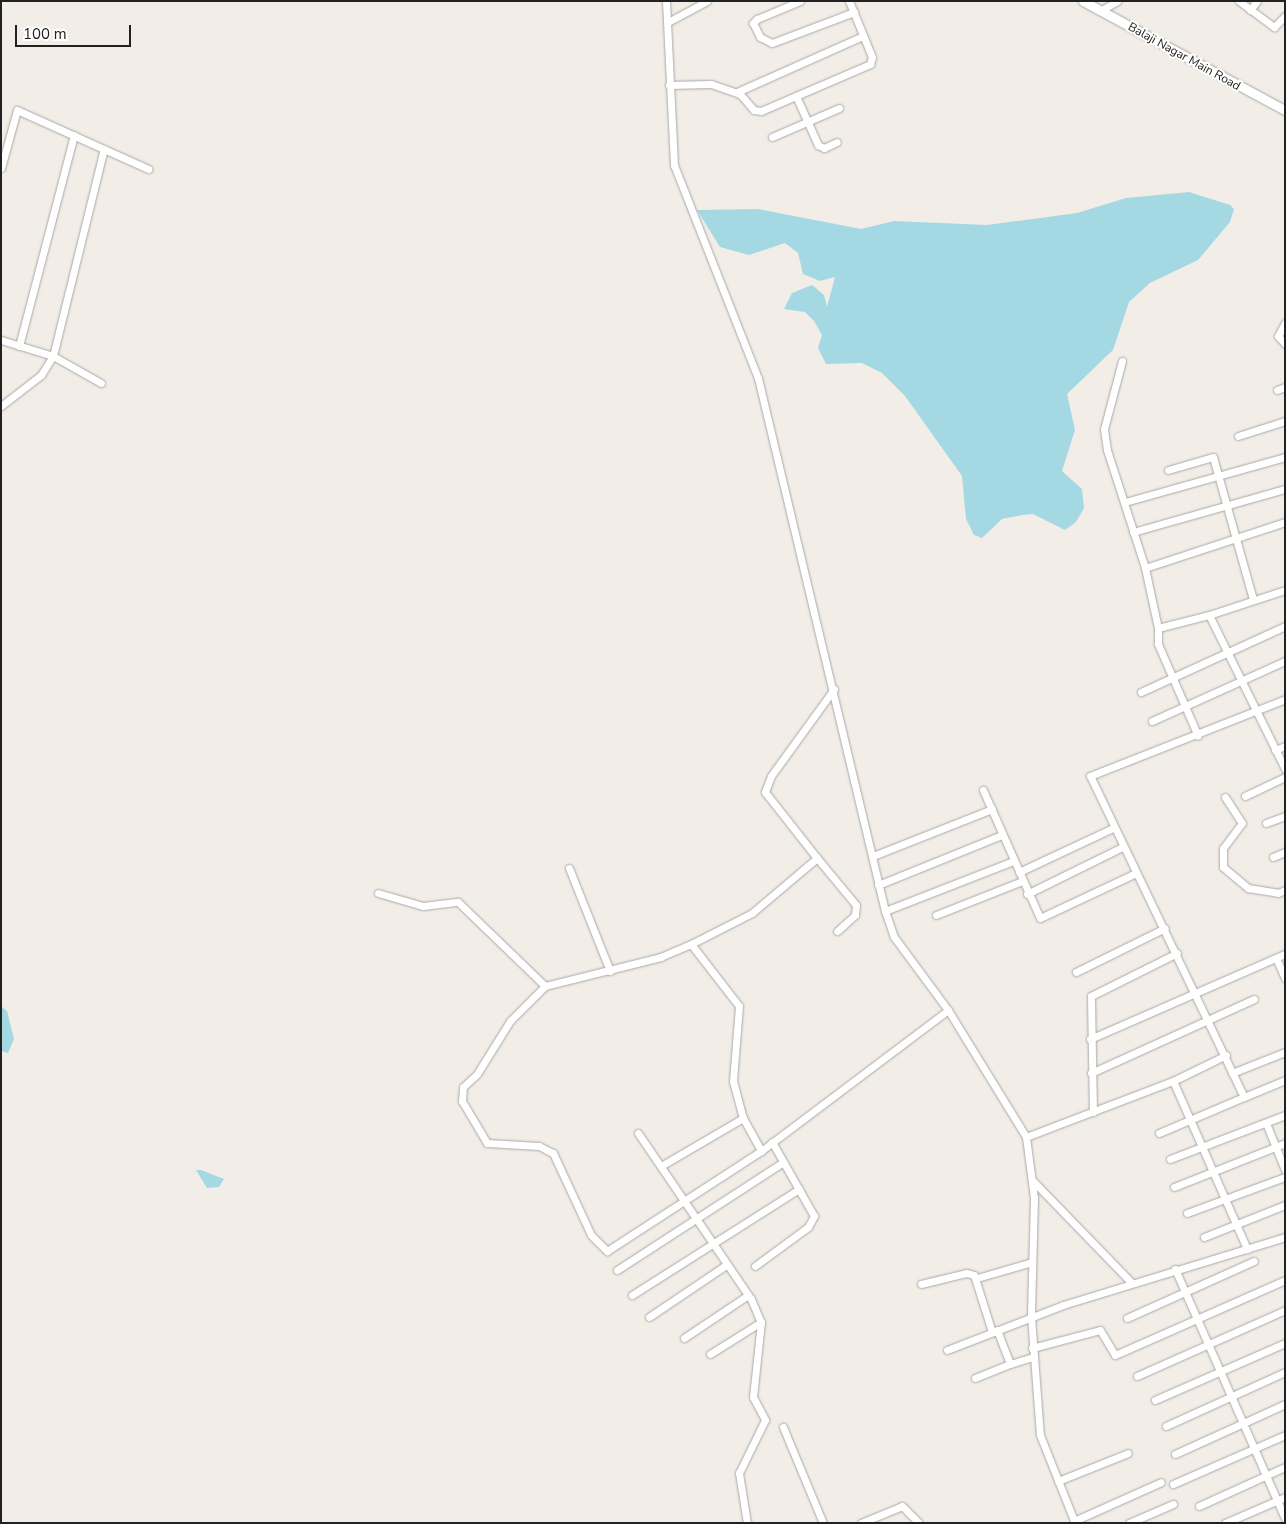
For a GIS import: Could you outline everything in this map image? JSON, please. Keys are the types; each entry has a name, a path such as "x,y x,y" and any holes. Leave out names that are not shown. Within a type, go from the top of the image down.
{"street":[{"path":"666,1 674,165 758,378 834,689 885,911 894,937 948,1010 1026,1137 1032,1181 1032,1348 1040,1435 1075,1522 1161,1482"},
{"path":"668,22 707,1"},
{"path":"800,1 757,19 753,23 760,37 772,43 854,12"},
{"path":"669,84 711,84 736,92 754,110 796,96 870,64 872,57 849,1"},
{"name":"Balaji Nagar Main Road","path":"1083,1 1285,110"},
{"path":"1100,11 1117,1"},
{"path":"1239,1 1274,27 1285,16"},
{"path":"1250,10 1257,1"},
{"path":"736,92 863,36"},
{"path":"796,96 821,148 837,142"},
{"path":"772,137 839,108"},
{"path":"1,168 17,110 148,169"},
{"path":"19,346 74,135"},
{"path":"1,406 40,375 53,356 104,149"},
{"path":"1285,323 1278,336 1285,344"},
{"path":"1,340 53,356 102,383"},
{"path":"1122,360 1104,429 1144,568 1158,628 1158,644 1198,736"},
{"path":"1277,390 1285,387"},
{"path":"1238,436 1285,422"},
{"path":"1168,470 1213,457 1234,538 1253,599"},
{"path":"1125,502 1218,478 1285,457"},
{"path":"1133,532 1226,508 1285,489"},
{"path":"1144,568 1285,522"},
{"path":"1158,628 1285,590"},
{"path":"1208,614 1285,769"},
{"path":"1141,692 1285,626"},
{"path":"1152,721 1285,661"},
{"path":"834,689 781,761 765,792 856,905 855,915 837,931"},
{"path":"1244,1096 1165,928 1122,847 1091,781 1099,770 1198,736 1285,700"},
{"path":"1275,750 1285,746"},
{"path":"1245,796 1285,778"},
{"path":"983,790 1035,914 1046,918 1136,873"},
{"path":"1226,797 1242,823 1223,848 1223,867 1248,888 1278,894 1285,890"},
{"path":"873,856 992,809"},
{"path":"1266,823 1285,816"},
{"path":"1019,872 1113,828"},
{"path":"878,885 1002,835"},
{"path":"1027,894 1122,847"},
{"path":"1273,856 1285,852"},
{"path":"817,858 752,913 691,944 610,971 545,986 510,1021 477,1074 463,1087 462,1101 480,1136 495,1147 539,1146 554,1153 591,1235 607,1251 761,1151 948,1010"},
{"path":"885,911 1013,861"},
{"path":"569,868 610,971"},
{"path":"936,915 1022,881"},
{"path":"378,893 423,906 458,902 545,986"},
{"path":"1076,972 1165,928"},
{"path":"691,944 739,1006 733,1081 743,1118 761,1151"},
{"path":"1093,1112 1090,1039 1094,1025 1091,996 1177,953"},
{"path":"1090,1039 1155,1014 1196,993 1285,954"},
{"path":"1276,958 1285,978"},
{"path":"1091,1073 1210,1022 1254,999"},
{"path":"1232,1072 1285,1052"},
{"path":"1026,1137 1173,1081 1226,1055"},
{"path":"1159,1133 1285,1080"},
{"path":"1173,1081 1205,1147 1224,1199 1247,1249"},
{"path":"1170,1159 1285,1115"},
{"path":"661,1166 743,1118"},
{"path":"1266,1123 1285,1170"},
{"path":"638,1133 684,1200 694,1219 748,1295 761,1322 753,1397 765,1420 739,1473 747,1523"},
{"path":"755,1266 812,1221 813,1210 782,1162 772,1142"},
{"path":"1174,1187 1285,1143"},
{"path":"617,1270 782,1162"},
{"path":"1187,1213 1285,1177"},
{"path":"1032,1181 1132,1283"},
{"path":"632,1294 710,1242 799,1189"},
{"path":"1204,1236 1285,1205"},
{"path":"947,1350 1031,1316 1175,1269 1285,1237"},
{"path":"1127,1318 1254,1261"},
{"path":"921,1284 966,1273 977,1278 1032,1262"},
{"path":"648,1317 726,1264"},
{"path":"1175,1269 1241,1424 1285,1518"},
{"path":"977,1278 994,1331 1010,1364"},
{"path":"1032,1348 1100,1330 1115,1355 1285,1280"},
{"path":"684,1338 748,1295"},
{"path":"1137,1376 1285,1310"},
{"path":"710,1354 761,1322"},
{"path":"1155,1400 1285,1343"},
{"path":"975,1378 1010,1364 1033,1358"},
{"path":"1166,1426 1285,1372"},
{"path":"1175,1454 1285,1404"},
{"path":"783,1427 823,1523"},
{"path":"1173,1484 1285,1435"},
{"path":"1058,1481 1128,1453"},
{"path":"1199,1506 1285,1467"},
{"path":"1225,1523 1285,1497"},
{"path":"1129,1523 1173,1504"},
{"path":"862,1523 902,1506 919,1523"}],"water":[{"path":"1189,192 1230,205 1234,209 1230,222 1198,260 1150,283 1129,302 1113,350 1067,394 1075,430 1062,471 1082,489 1084,508 1076,522 1065,530 1033,514 1022,515 1002,519 982,538 974,535 966,519 962,476 905,396 882,373 862,363 826,364 818,348 822,335 814,321 805,312 784,309 792,293 812,285 824,295 827,307 835,277 820,281 803,274 798,253 785,243 749,255 720,247 697,210 758,209 861,229 894,221 987,225 1077,213 1126,198"},
{"path":"1,1006 7,1011 14,1039 8,1053 1,1051"},
{"path":"196,1170 201,1170 224,1179 219,1187 207,1188"}]}
